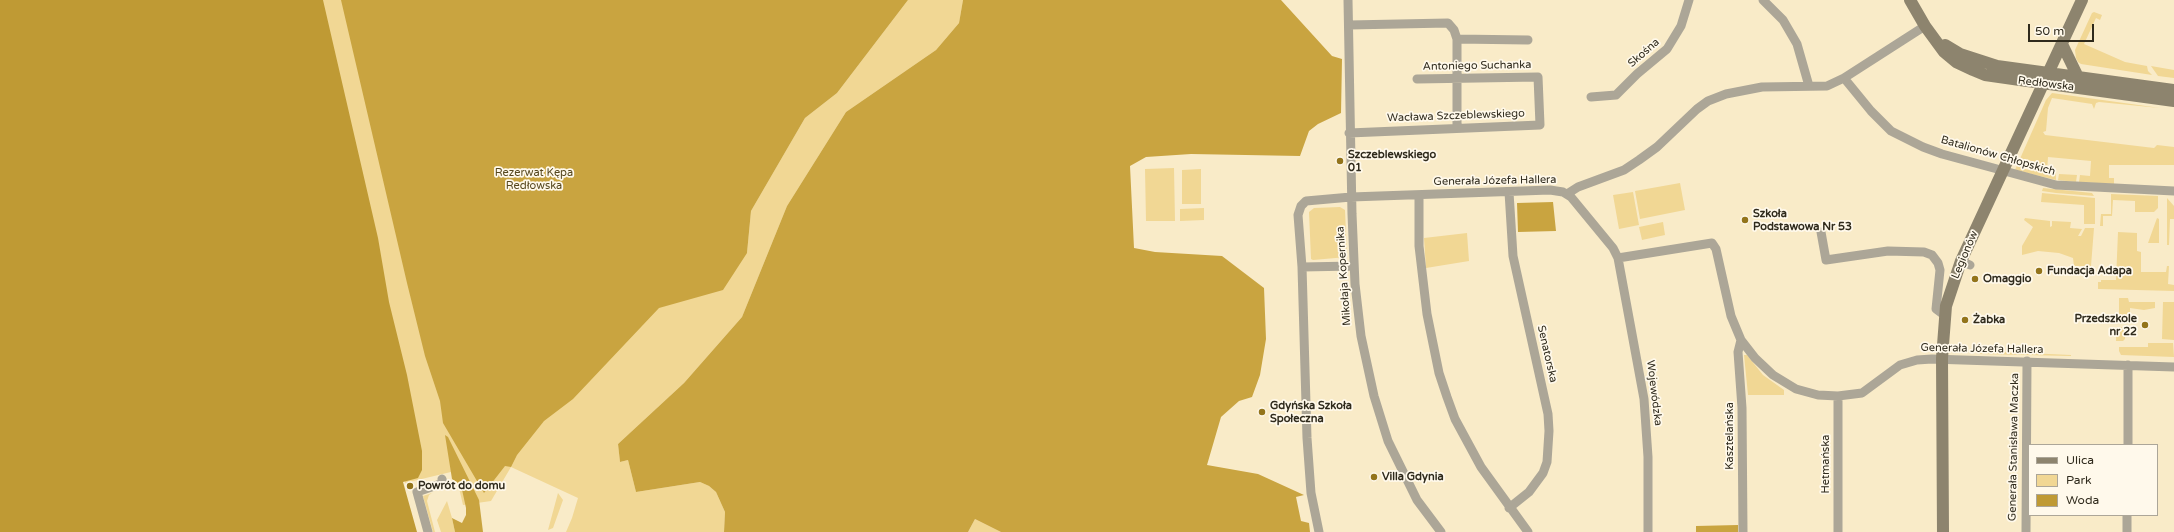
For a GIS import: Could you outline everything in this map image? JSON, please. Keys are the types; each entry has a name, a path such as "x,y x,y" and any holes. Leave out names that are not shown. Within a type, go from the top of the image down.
{"street":[{"name":"Mikołaja Kopernika","path":"1348,0 1351,197 1354,266 1361,336 1388,441 1408,483 1441,532"},
{"name":"Skośna","path":"1591,97 1616,95 1667,49 1681,26 1689,0"},
{"path":"1763,0 1783,20 1794,39 1808,86"},
{"name":"Redłowska","path":"1910,0 1924,26 1932,37 1960,54 1978,61 2046,78 2174,101"},
{"name":"Legionów","path":"1942,532 1942,358 1944,315 2002,172 2082,0"},
{"path":"1349,25 1448,23 1454,30 1457,39 1457,127"},
{"path":"1567,194 1578,187 1624,170 1657,147 1697,109 1708,101 1726,94 1748,89 1827,86 1844,78 1924,26"},
{"path":"1457,39 1528,40"},
{"path":"2062,44 2078,77"},
{"name":"Wacława Szczeblewskiego","path":"1349,132 1540,125 1538,76"},
{"name":"Antoniego Suchanka","path":"1417,79 1538,76"},
{"name":"Redłowska","path":"2046,78 2078,77 2174,90"},
{"name":"Batalionów Chłopskich","path":"1844,78 1870,111 1891,130 1924,147 2002,172 2056,185 2174,191"},
{"name":"Generała Józefa Hallera","path":"1319,532 1311,493 1307,438 1302,267 1298,215 1301,206 1306,201 1351,197 1558,191 1567,194 1613,248 1618,258 1712,243 1716,249 1731,316 1741,340 1760,364 1785,384 1818,394 1838,396 1852,395 1869,389 1893,369 1905,363 1917,360 1942,358 2174,367"},
{"name":"Senatorska","path":"1509,192 1513,256 1548,414 1549,431 1547,462 1544,473 1529,492 1509,508"},
{"path":"1419,195 1419,246 1422,277 1427,314 1439,374 1455,419 1468,444 1509,508 1528,532"},
{"path":"1821,232 1826,260 1888,251 1924,252 1932,255 1938,263 1940,270 1936,310 1944,315"},
{"name":"Wojewódzka","path":"1618,258 1644,399 1648,449 1648,532"},
{"path":"1302,267 1354,266"},
{"name":"Kasztelańska","path":"1741,340 1738,352 1742,408 1743,532"},
{"name":"Generała Stanisława Maczka","path":"2026,532 2027,361"},
{"path":"2128,365 2128,444"},
{"name":"Hetmańska","path":"1838,396 1838,532"},
{"path":"428,532 418,492 443,482 442,480"},
{"path":"2127,532 2128,516"}],"green space":[{"name":"Rezerwat Kępa Redłowska","path":"306,0 904,0 849,56 721,228 747,253 751,211 805,118 837,93 908,0 963,0 959,23 936,50 846,112 787,206 742,317 684,383 618,444 620,462 628,460 636,492 700,482 709,486 716,492 725,512 724,532 566,532 578,498 511,467 491,501 463,505 455,471 405,483 398,402"},
{"name":"Rezerwat Kępa Redłowska","path":"341,0 908,0 837,93 805,118 751,211 747,253 723,290 659,308 573,399 544,421 517,455 511,467 505,466 484,493 443,423 440,401 425,356"},
{"path":"963,0 1281,0 1332,56 1342,59 1341,113 1318,124 1309,131 1300,156 1191,154 1146,157 1130,166 1134,248 1155,252 1222,256 1264,288 1266,339 1260,375 1252,397 1239,401 1221,417 1207,465 1258,474 1304,495 1296,497 1301,521 1309,523 1310,532 1001,532 975,519 968,532 724,532 725,512 716,492 709,486 700,482 636,492 628,460 620,462 618,444 684,383 742,317 787,206 846,112 936,50 959,23"},
{"path":"2094,12 2102,15 2100,20 2096,18 2084,44 2125,62 2147,66 2148,71 2152,75 2081,64 2078,62 2075,50 2092,13"},
{"path":"2151,66 2174,70 2174,78 2158,76"},
{"path":"2052,93 2160,108 2099,102 2096,103 2094,109 2092,104 2052,98 2048,108 2046,131 2043,132 2045,135 2154,148 2157,145 2174,147 2174,165 2109,165 2109,178 2114,178 2114,184 2079,182 2080,175 2090,176 2091,161 2048,157 2047,172 2056,173 2056,180 2015,170 2046,100","holes":["2024,159 2036,162 2033,171 2021,168"]},
{"path":"1174,168 1175,221 1146,221 1145,169"},
{"path":"1201,169 1201,204 1182,204 1182,170"},
{"path":"2059,174 2077,175 2076,182 2058,180"},
{"path":"1680,183 1685,210 1640,219 1635,191"},
{"path":"2043,188 2092,193 2094,196 2042,191"},
{"path":"1633,192 1639,225 1619,229 1613,195"},
{"path":"2042,193 2095,198 2095,224 2084,224 2084,205 2041,202"},
{"path":"2111,194 2158,196 2158,208 2154,212 2135,212 2135,201 2113,200 2112,216 2103,216 2103,226 2100,226 2101,214 2111,214"},
{"path":"2167,198 2174,206 2174,219 2170,219 2169,245 2167,245"},
{"path":"1553,202 1556,231 1518,232 1517,203"},
{"path":"1340,207 1345,210 1347,257 1311,259 1309,212 1314,208"},
{"path":"1204,208 1204,220 1180,221 1180,209"},
{"path":"2025,218 2050,221 2050,227 2052,226 2052,221 2071,222 2070,228 2082,229 2078,236 2081,236 2085,228 2094,228 2091,266 2074,266 2073,258 2059,253 2038,251 2022,255 2022,246 2033,227 2024,220"},
{"path":"2157,218 2159,219 2159,243 2148,243"},
{"path":"1663,222 1665,235 1642,240 1639,227"},
{"path":"2118,232 2137,233 2137,251 2141,252 2141,272 2166,272 2167,266 2169,266 2168,284 2174,285 2174,291 2098,289 2098,282 2101,282 2101,280 2116,280"},
{"path":"1467,233 1469,261 1426,268 1424,238"},
{"path":"2119,298 2128,298 2129,302 2155,302 2155,308 2144,310 2130,308 2130,316 2119,317"},
{"path":"2163,302 2174,302 2174,340 2162,339"},
{"path":"2116,327 2125,327 2125,339 2123,341 2116,341"},
{"path":"2148,343 2173,343 2174,357 2121,355 2119,351 2119,347 2148,347"},
{"path":"1981,351 2071,355 2071,356 1980,354"},
{"path":"1744,355 1747,355 1763,375 1784,390 1784,395 1748,395"},
{"path":"445,435 448,437 479,500 483,532 455,532 452,518 462,523 466,515 466,508 461,485 452,479"},
{"path":"432,493 429,495 427,501 435,532 433,532 423,496"},
{"path":"558,493 563,500 553,528 548,530"},
{"path":"447,501 455,532 441,532 437,520"},
{"path":"975,519 1001,532 968,532"},
{"path":"1738,525 1738,532 1696,532 1696,526"}],"water":[{"path":"0,0 323,0 378,238 389,302 407,375 422,451 422,470 418,478 403,482 417,532 0,532"}],"place":[{"name":"Szczeblewskiego 01","path":"1340,161"},
{"name":"Szkoła Podstawowa Nr 53","path":"1745,220"},
{"name":"Fundacja Adapa","path":"2039,271"},
{"name":"Omaggio","path":"1975,279"},
{"name":"Żabka","path":"1965,320"},
{"name":"Przedszkole nr 22","path":"2145,325"},
{"name":"Gdyńska Szkoła Społeczna","path":"1262,412"},
{"name":"Villa Gdynia","path":"1374,477"},
{"name":"Powrót do domu","path":"410,486"}]}
